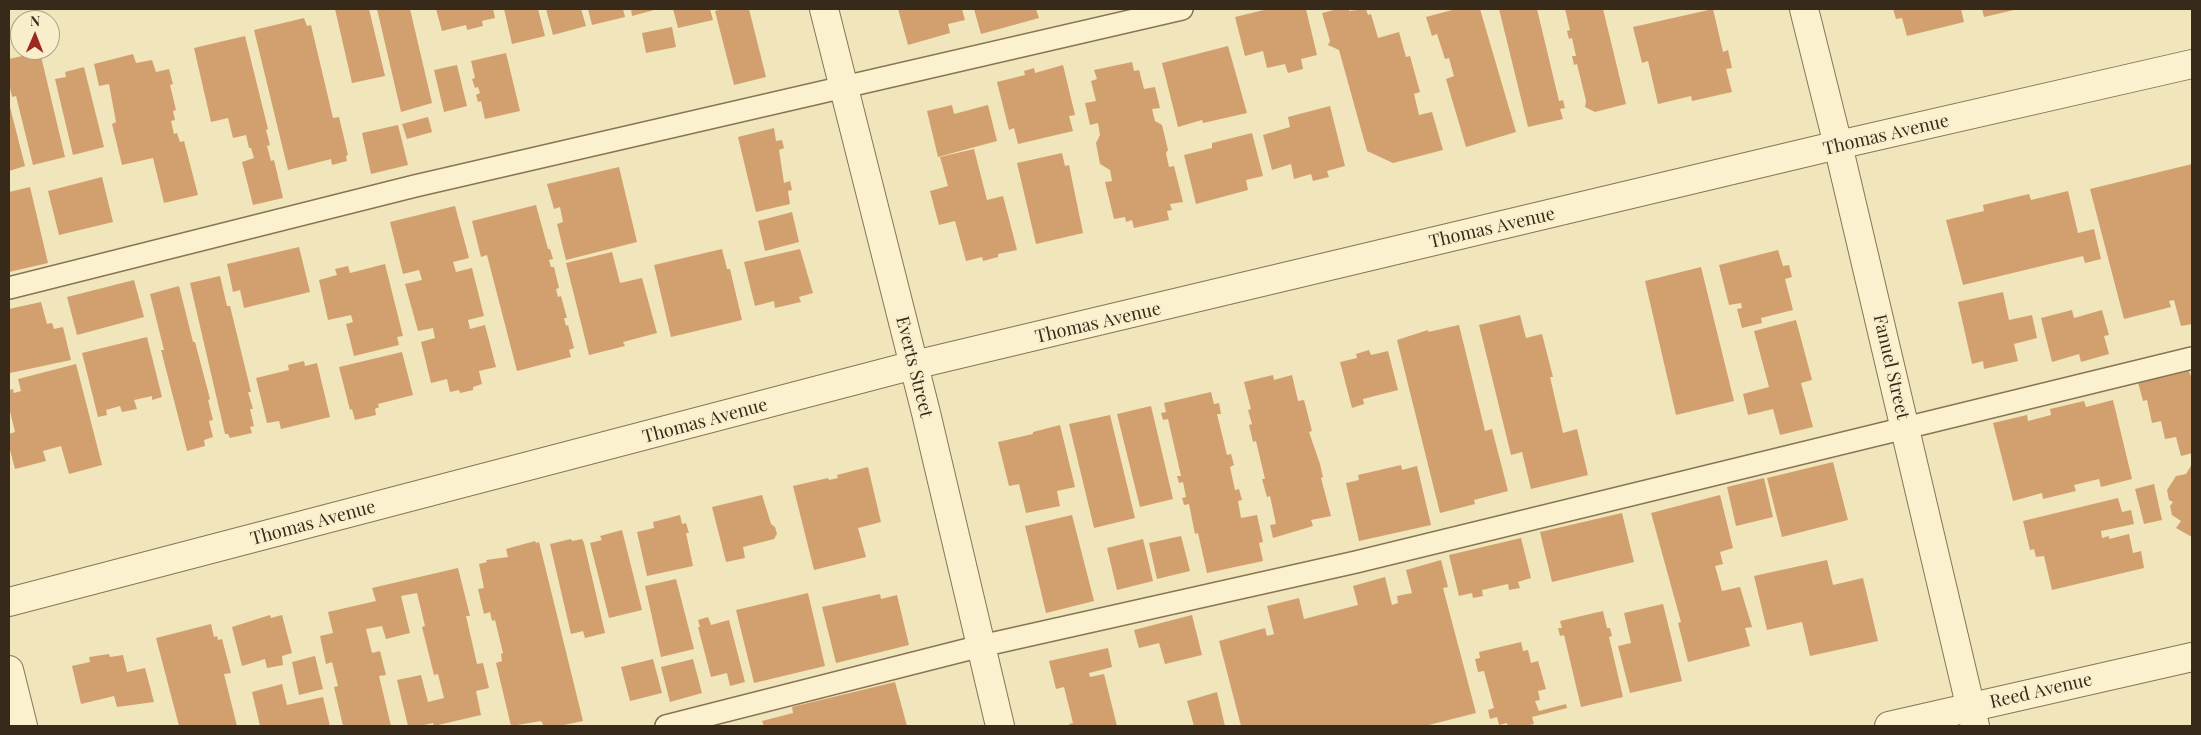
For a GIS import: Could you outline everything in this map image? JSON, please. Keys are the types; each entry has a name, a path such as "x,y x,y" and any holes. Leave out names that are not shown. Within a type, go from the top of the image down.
{"street":[{"name":"Everts Street","path":"824,9 914,365 1000,726"},
{"name":"Fanuel Street","path":"1804,9 1973,717"},
{"name":"Thomas Avenue","path":"9,602 914,365 1838,145 2192,64"},
{"name":"Reed Avenue","path":"1889,726 1973,717 2192,657"},
{"path":"9,670 23,726"}],"lane":[{"path":"9,288 415,186 1182,9"},
{"path":"666,726 981,646 1356,562 2192,358"}],"building":[{"path":"335,9 369,9 385,76 352,83"},
{"path":"377,9 410,9 432,103 401,112"},
{"path":"436,9 493,9 495,18 482,21 483,26 467,30 466,25 442,31"},
{"path":"504,9 538,9 545,36 512,44"},
{"path":"546,9 581,9 586,26 553,35"},
{"path":"588,9 623,9 625,17 592,25"},
{"path":"631,9 658,9 632,16"},
{"path":"673,9 710,9 713,20 678,28"},
{"path":"723,9 749,9 766,77 734,85 715,11"},
{"path":"898,9 962,9 965,20 948,24 950,33 908,45"},
{"path":"974,9 1036,9 1039,18 981,34"},
{"path":"1268,9 1306,9 1317,55 1301,59 1303,69 1288,73 1285,64 1267,68 1263,51 1245,56 1235,17"},
{"path":"1338,9 1349,9 1349,11 1366,9 1368,15 1371,14 1378,38 1399,32 1406,57 1410,56 1420,92 1414,94 1419,115 1432,112 1443,150 1393,163 1367,151 1339,50 1328,45 1330,41 1322,13"},
{"path":"1456,9 1480,9 1516,132 1466,147 1446,79 1454,76 1449,58 1445,59 1437,34 1432,36 1426,17"},
{"path":"1499,9 1537,9 1559,101 1563,100 1565,108 1560,109 1563,119 1528,127"},
{"path":"1565,9 1603,9 1626,104 1595,112 1585,107 1586,101 1577,64 1574,65 1572,56 1576,56 1572,38 1569,39 1567,31 1570,30"},
{"path":"1713,9 1723,52 1728,50 1732,68 1726,69 1732,92 1692,101 1691,96 1658,104 1648,61 1642,63 1633,27"},
{"path":"1893,9 1961,9 1964,22 1907,36 1902,18 1896,19"},
{"path":"1982,9 2014,9 2014,10 1984,17"},
{"path":"304,18 307,26 311,25 333,118 339,117 348,155 346,156 347,161 332,165 331,159 288,170 254,30"},
{"path":"672,27 676,47 646,53 642,33"},
{"path":"245,36 268,129 266,130 270,145 267,146 271,161 274,160 283,198 253,205 242,162 254,158 251,148 249,148 246,135 233,138 228,118 211,122 194,48"},
{"path":"1228,46 1247,113 1203,123 1202,120 1178,127 1162,63"},
{"path":"506,53 520,111 485,119 481,101 478,102 476,95 480,93 478,87 475,88 472,79 475,78 471,61"},
{"path":"133,54 136,63 152,60 156,72 169,69 173,84 170,85 176,110 173,111 175,120 171,121 174,134 177,133 180,142 184,141 198,195 164,203 153,158 122,165 112,124 116,122 109,84 99,86 94,64"},
{"path":"9,59 42,60 65,157 33,165 16,96 12,97 9,83"},
{"path":"1132,62 1134,71 1139,70 1144,89 1155,87 1160,108 1152,109 1155,121 1162,125 1168,150 1166,153 1169,167 1174,166 1183,202 1170,204 1172,210 1167,211 1169,220 1134,228 1132,220 1126,222 1125,217 1114,219 1105,182 1112,181 1110,170 1100,164 1096,143 1100,135 1098,123 1090,125 1085,103 1096,101 1091,81 1097,79 1094,70"},
{"path":"457,65 467,106 444,112 434,70"},
{"path":"1063,65 1075,115 1069,116 1073,131 1018,144 1014,128 1009,130 997,82 1025,75 1024,71 1034,68 1035,73"},
{"path":"84,67 104,147 73,155 55,79 66,77 65,72"},
{"path":"9,103 25,166 9,171"},
{"path":"952,105 954,114 988,105 997,141 938,157 927,111"},
{"path":"1330,106 1345,166 1327,171 1329,177 1313,181 1311,174 1294,179 1291,164 1272,170 1263,135 1290,127 1288,117"},
{"path":"428,117 432,132 407,139 402,124"},
{"path":"398,125 408,165 371,174 362,133"},
{"path":"774,128 776,141 782,140 784,148 779,150 784,183 790,181 792,190 788,191 790,204 756,212 738,137"},
{"path":"1252,133 1263,176 1246,180 1248,190 1196,204 1184,155 1212,148 1212,143"},
{"path":"974,149 987,200 1003,196 1017,250 998,254 998,257 983,261 982,257 966,261 955,221 939,225 930,191 948,186 940,157"},
{"path":"1062,153 1065,166 1069,165 1083,233 1036,244 1017,163"},
{"path":"2192,164 2192,324 2181,326 2174,300 2169,301 2171,307 2124,319 2090,189"},
{"path":"619,167 637,242 566,260 557,224 563,222 560,207 554,209 547,184"},
{"path":"102,177 113,222 59,235 48,191"},
{"path":"30,187 48,263 9,272 9,192"},
{"path":"2068,191 2078,233 2094,229 2101,259 2085,263 2083,256 1963,285 1946,220 1984,211 1983,205 2029,194 2031,200"},
{"path":"536,205 548,249 550,249 553,259 549,260 551,267 554,267 559,288 556,289 558,297 561,296 567,318 564,318 566,326 568,325 574,348 569,350 571,357 517,371 487,255 481,257 472,221"},
{"path":"455,206 469,258 453,262 456,272 472,268 484,316 468,320 470,329 485,325 496,367 479,371 482,384 473,387 473,390 460,393 459,390 450,392 447,379 431,383 421,342 435,338 433,328 418,331 405,284 422,280 419,270 403,274 390,222"},
{"path":"792,212 799,242 765,251 758,221"},
{"path":"299,247 310,292 244,308 240,290 233,292 227,264"},
{"path":"722,249 727,269 730,269 742,320 671,337 654,265"},
{"path":"800,249 813,293 799,297 801,302 775,308 774,301 755,306 744,262"},
{"path":"1778,250 1783,266 1789,265 1792,277 1785,279 1793,310 1761,318 1762,323 1742,328 1737,309 1742,308 1741,303 1729,305 1719,265"},
{"path":"612,252 620,283 642,278 657,333 623,342 625,346 589,355 566,263"},
{"path":"385,264 403,336 397,337 399,345 354,356 346,324 353,322 351,315 328,320 319,280 337,275 335,269 348,266 350,273"},
{"path":"1701,267 1734,401 1676,415 1645,281"},
{"path":"220,276 227,306 230,306 251,392 248,392 253,409 250,409 254,426 250,427 252,433 230,438 228,434 225,434 190,283"},
{"path":"134,280 144,317 77,335 67,297"},
{"path":"179,286 210,399 208,400 213,420 209,421 213,437 204,440 205,446 187,451 161,350 164,350 150,294"},
{"path":"2003,292 2009,320 2032,315 2037,338 2014,344 2018,361 1984,369 1983,361 1972,364 1958,302"},
{"path":"41,302 47,324 52,323 54,329 63,327 71,360 10,373 9,309"},
{"path":"2072,310 2074,318 2102,310 2109,335 2104,336 2109,354 2081,362 2079,354 2052,362 2041,318"},
{"path":"1520,315 1526,338 1542,334 1553,377 1550,377 1563,433 1577,429 1588,475 1531,489 1522,452 1511,455 1479,325"},
{"path":"1796,320 1812,380 1801,383 1813,427 1780,435 1773,409 1748,415 1743,394 1769,387 1754,331"},
{"path":"1459,325 1485,431 1492,429 1508,491 1474,500 1475,504 1440,513 1397,340 1428,330 1428,332"},
{"path":"147,337 162,397 152,400 152,396 134,400 137,409 122,412 120,406 106,410 107,415 98,417 82,353"},
{"path":"1369,350 1371,355 1388,351 1398,390 1363,399 1364,404 1352,408 1340,362 1357,358 1356,354"},
{"path":"402,352 413,395 378,404 379,407 375,409 376,415 355,420 352,409 350,410 339,367"},
{"path":"304,361 305,366 317,363 330,417 281,429 279,421 267,423 256,378 289,370 288,365"},
{"path":"76,364 102,465 69,474 61,446 43,451 46,461 15,469 9,446 9,434 15,432 9,407 9,390 13,389 14,393 21,391 18,379"},
{"path":"2189,371 2192,379 2192,453 2181,456 2176,437 2165,439 2161,421 2152,423 2147,400 2143,401 2137,379 2171,372 2171,375"},
{"path":"1273,375 1274,380 1292,375 1298,401 1304,400 1312,431 1309,432 1320,464 1323,477 1321,478 1331,516 1311,520 1313,526 1273,538 1270,525 1276,524 1270,496 1267,497 1262,479 1265,479 1256,441 1253,442 1249,425 1252,424 1248,410 1251,409 1244,382"},
{"path":"1211,392 1214,404 1219,403 1221,414 1217,414 1227,455 1231,454 1234,465 1230,467 1235,490 1239,489 1242,500 1238,501 1241,518 1257,515 1263,542 1259,543 1263,561 1207,573 1198,533 1195,534 1189,504 1184,505 1182,498 1186,497 1183,482 1179,483 1177,476 1181,476 1168,419 1163,420 1161,413 1166,412 1164,403"},
{"path":"2113,400 2132,479 2101,487 2099,479 2074,485 2076,491 2043,499 2042,493 2013,501 1993,423 2027,415 2028,421 2051,415 2050,409 2084,401 2086,407"},
{"path":"1151,406 1173,499 1140,507 1117,414"},
{"path":"1110,415 1135,518 1094,528 1069,424"},
{"path":"1060,425 1075,487 1057,491 1060,506 1026,513 1019,484 1009,486 998,442 1033,434 1033,432"},
{"path":"1833,462 1848,520 1782,537 1767,478"},
{"path":"2192,464 2192,537 2176,528 2181,521 2172,515 2170,506 2173,502 2169,500 2167,490 2176,476 2186,474"},
{"path":"1401,465 1402,470 1417,466 1431,525 1359,541 1346,483 1359,480 1358,475"},
{"path":"868,467 881,522 858,528 866,557 814,570 793,486 828,478 829,480 838,478 837,475"},
{"path":"1764,478 1773,517 1736,526 1727,487"},
{"path":"2154,484 2162,520 2144,524 2135,489"},
{"path":"762,495 771,524 775,527 777,534 774,539 743,547 745,558 726,562 712,507"},
{"path":"1720,495 1733,548 1720,552 1723,564 1715,566 1722,591 1740,587 1752,627 1745,628 1750,646 1688,662 1678,623 1681,622 1651,513"},
{"path":"2118,498 2122,512 2131,510 2134,524 2101,531 2102,538 2109,536 2109,539 2129,534 2133,553 2141,551 2144,568 2052,590 2044,556 2036,557 2034,549 2030,550 2023,521"},
{"path":"1622,513 1634,562 1552,582 1540,532"},
{"path":"680,515 682,524 686,523 689,533 686,533 693,566 647,576 637,532 654,528 653,522"},
{"path":"1072,515 1094,601 1046,613 1025,526"},
{"path":"622,530 642,610 609,618 590,543 602,540 600,536"},
{"path":"1181,536 1190,571 1157,579 1149,543"},
{"path":"1521,538 1531,578 1518,582 1520,588 1509,590 1508,584 1482,590 1483,596 1473,598 1472,593 1459,596 1449,555"},
{"path":"571,539 572,541 582,539 584,543 605,633 585,638 583,631 571,634 550,544"},
{"path":"1143,539 1153,581 1117,590 1107,548"},
{"path":"535,541 536,543 539,542 583,721 559,726 544,726 541,721 511,726 496,663 502,661 501,654 503,653 495,620 492,621 490,612 484,614 478,589 484,588 479,564 487,562 486,560 508,557 506,549"},
{"path":"1441,560 1448,587 1443,588 1476,713 1425,726 1241,726 1219,641 1265,628 1267,636 1274,634 1267,606 1299,598 1304,619 1358,605 1353,586 1385,577 1392,605 1398,603 1397,596 1412,593 1406,570"},
{"path":"1827,560 1833,585 1863,578 1878,641 1810,656 1802,622 1767,630 1754,576"},
{"path":"458,568 470,616 466,616 477,664 483,663 489,688 476,691 481,715 434,726 433,723 408,726 397,680 421,675 428,702 444,698 438,674 434,675 422,627 425,626 417,593 401,596 410,633 386,639 382,626 366,629 372,653 380,651 386,675 379,676 391,726 343,726 334,687 338,686 332,662 326,664 320,636 333,633 328,612 376,601 372,588"},
{"path":"676,579 694,649 661,657 645,586"},
{"path":"808,593 825,666 754,683 736,610"},
{"path":"880,594 881,599 897,595 909,645 836,663 822,607"},
{"path":"1663,604 1682,681 1630,693 1618,646 1631,643 1624,613"},
{"path":"1603,611 1607,628 1610,628 1612,636 1609,637 1623,697 1581,707 1564,635 1560,636 1558,628 1562,628 1560,621"},
{"path":"270,615 271,618 282,615 292,653 282,656 283,665 267,668 265,659 242,666 232,627"},
{"path":"1192,615 1202,655 1165,664 1159,643 1139,648 1134,630"},
{"path":"708,617 711,625 729,620 745,682 730,686 727,673 711,677 698,627 700,627 698,620"},
{"path":"211,624 214,637 217,636 218,640 222,639 231,673 224,674 237,726 179,726 156,638"},
{"path":"1521,642 1523,651 1528,650 1531,663 1538,661 1546,689 1538,691 1540,700 1535,701 1539,711 1566,704 1567,708 1532,717 1534,724 1508,726 1507,723 1499,725 1497,717 1490,719 1488,710 1494,708 1484,671 1478,672 1475,659 1480,658 1479,652"},
{"path":"1108,648 1112,667 1089,673 1090,677 1104,674 1117,726 1070,726 1069,724 1073,723 1064,687 1056,689 1049,661"},
{"path":"109,654 110,657 123,655 127,672 145,668 154,702 117,707 114,696 81,704 72,666 90,662 89,657"},
{"path":"315,656 323,689 299,695 292,662"},
{"path":"653,659 662,693 630,701 621,667"},
{"path":"693,659 702,693 670,702 661,667"},
{"path":"895,682 907,726 764,726 762,721 793,713 792,707"},
{"path":"282,684 287,705 323,697 330,726 260,726 252,692"},
{"path":"1217,692 1225,726 1194,726 1187,701"}]}
